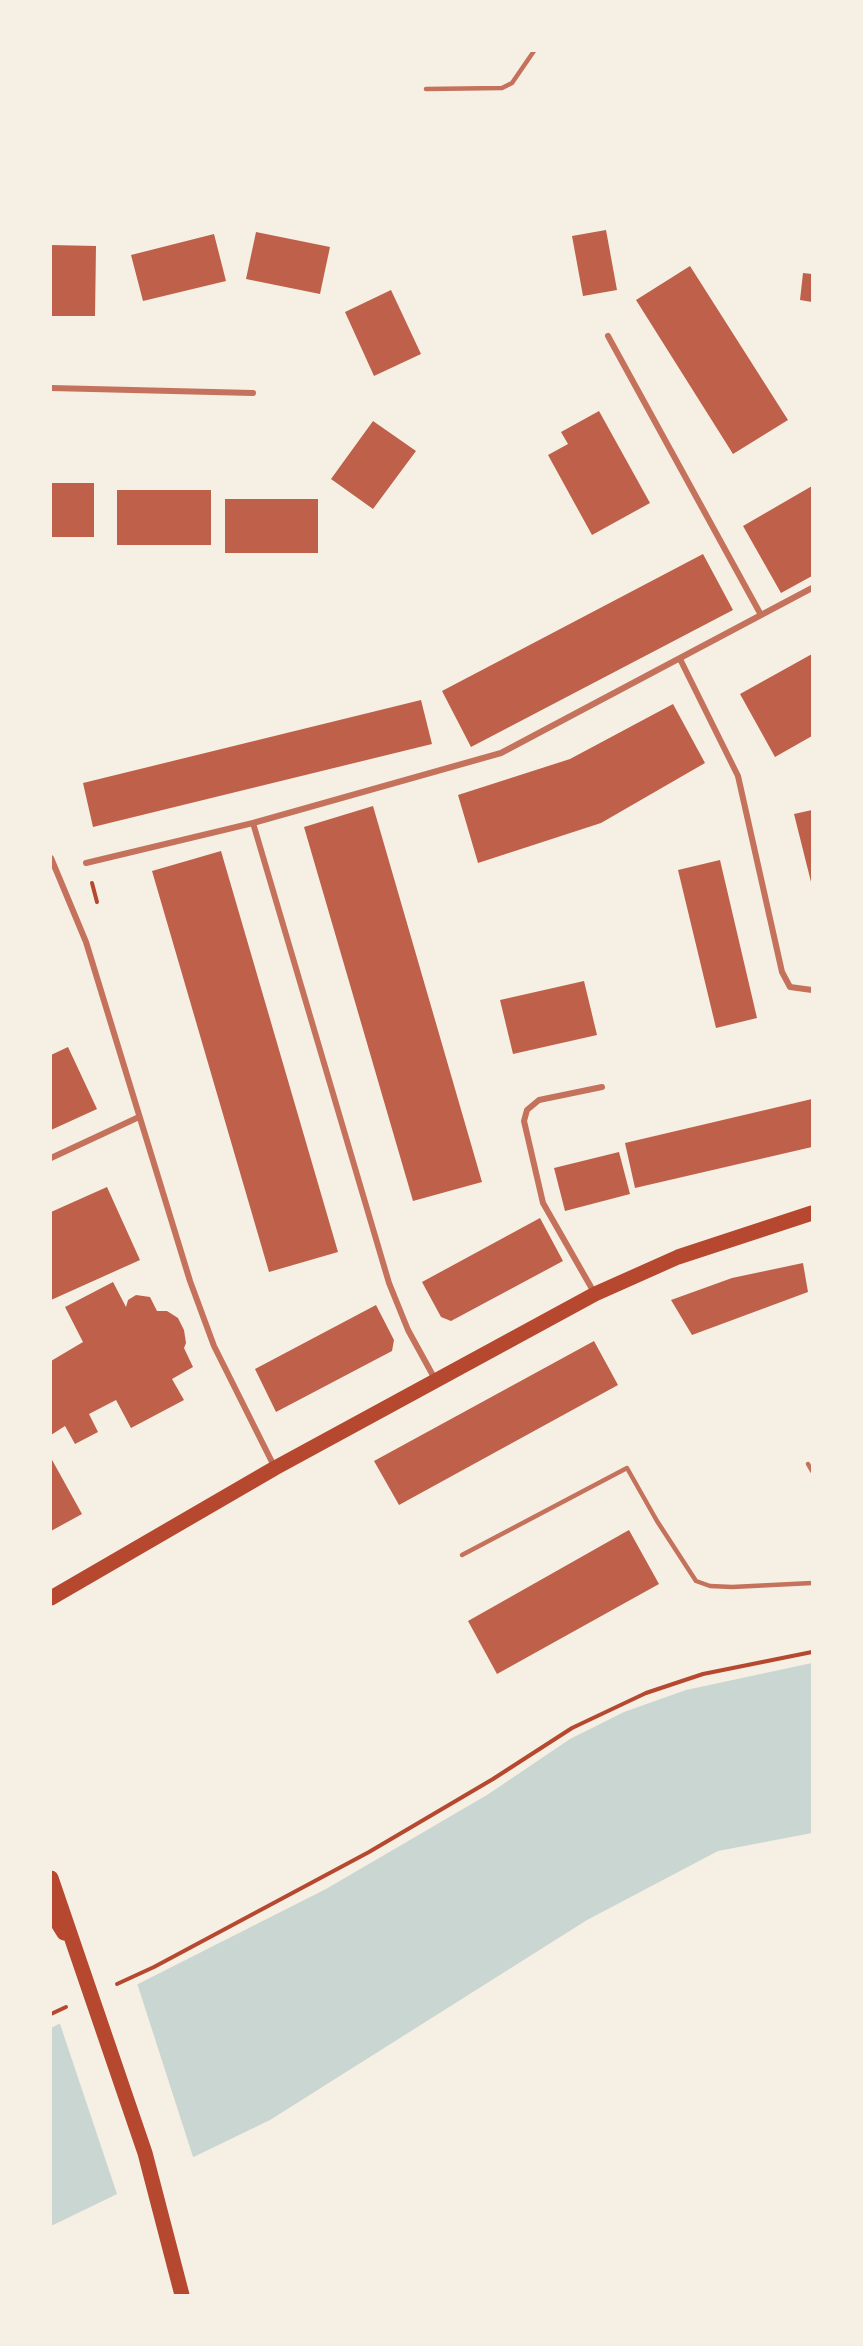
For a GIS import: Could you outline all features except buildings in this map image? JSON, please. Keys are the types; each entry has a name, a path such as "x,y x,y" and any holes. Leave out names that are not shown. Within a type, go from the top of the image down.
{"main road":[{"path":"51,1598 275,1468 595,1294 678,1257 812,1213"},
{"path":"51,1878 88,1982 160,2208 182,2295"},
{"path":"51,1912 81,1961"}],"street":[{"path":"608,336 761,615"},
{"path":"51,388 253,393"},
{"path":"87,863 253,823 501,753 812,588"},
{"path":"680,659 738,776 782,972 790,987 812,990"},
{"path":"253,823 389,1283 408,1330 436,1382"},
{"path":"51,858 86,942 189,1281 210,1335 275,1468"},
{"path":"595,1294 543,1203 524,1121 527,1110 539,1100 602,1087"},
{"path":"51,1158 139,1118"}],"lane":[{"path":"426,89 502,88 512,83 534,51"},
{"path":"808,1464 812,1471"},
{"path":"462,1555 627,1468 657,1521 696,1581 710,1586 732,1587 812,1583"}],"path":[{"path":"113,1986 154,1967 369,1852 493,1779 572,1728 646,1693 703,1674 812,1652"},
{"path":"51,2014 72,2004"}],"shaded area":[{"path":"812,1663 812,1833 718,1851 587,1920 270,2120 51,2226 51,2028 326,1889 487,1795 570,1739 624,1712 686,1690"}],"pier":[{"path":"137,1983 194,2160 118,2197 59,2021"}]}
